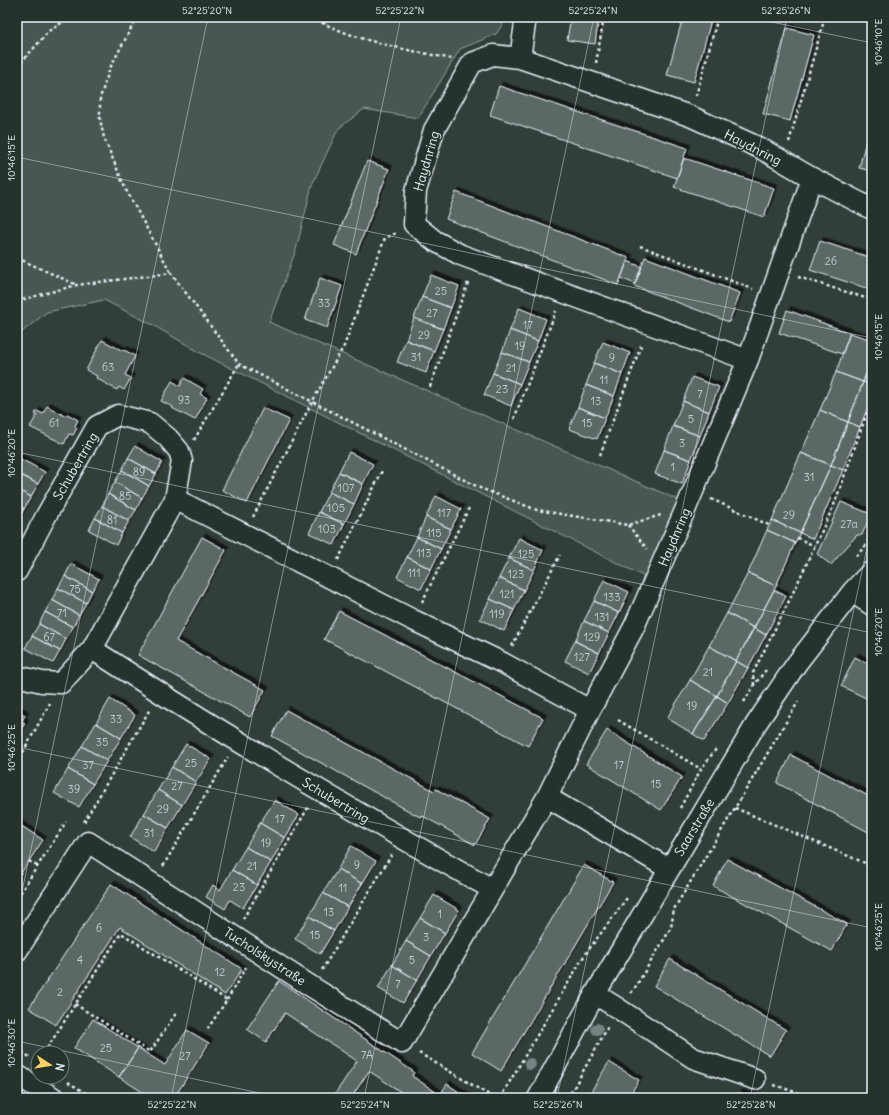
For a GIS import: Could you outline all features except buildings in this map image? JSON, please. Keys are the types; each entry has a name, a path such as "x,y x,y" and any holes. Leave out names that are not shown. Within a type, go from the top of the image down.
{"street":[{"path":"520,58 526,17"},
{"name":"Haydnring","path":"414,224 416,190 434,130 472,63 493,55 520,58 690,116 760,148 812,178 872,209"},
{"name":"Haydnring","path":"590,710 634,627 661,567 748,360 812,178"},
{"path":"414,224 435,241 461,255 748,360"},
{"name":"Schubertring","path":"17,571 97,426 118,416 150,422 168,438 179,451 182,461"},
{"path":"17,676 42,682 61,683 92,649 175,499 182,461"},
{"path":"175,499 413,620 503,663 590,710 547,797 402,1043"},
{"name":"Saarstraße","path":"538,1098 595,994 756,724 797,663 852,592 872,571"},
{"path":"852,592 872,605"},
{"name":"Schubertring","path":"92,649 159,693 318,790 492,890"},
{"path":"547,797 669,869"},
{"name":"Tucholskystraße","path":"17,951 88,842 312,987 402,1043"},
{"path":"595,994 693,1058 755,1078"},
{"path":"17,1075 54,1098"}],"path":[{"path":"17,67 50,30 71,17"},
{"path":"136,17 110,68 100,98 100,119 104,138 125,188 171,273 239,364 480,488 537,510 628,525 686,508 702,495 770,525"},
{"path":"311,17 349,34 389,45 472,63"},
{"path":"324,24 327,17"},
{"path":"593,83 604,17"},
{"path":"690,116 718,17"},
{"path":"784,162 825,17"},
{"path":"244,534 312,402 344,346 385,238 414,224"},
{"path":"640,246 770,295"},
{"path":"17,258 76,285"},
{"path":"430,387 476,261"},
{"path":"779,270 872,300"},
{"path":"17,301 76,285 171,273"},
{"path":"514,419 564,292"},
{"path":"600,454 650,324"},
{"path":"182,461 239,364"},
{"path":"754,685 753,673 834,505 872,399"},
{"path":"329,577 382,470"},
{"path":"413,620 470,506"},
{"path":"628,525 661,567"},
{"path":"797,538 815,546"},
{"path":"503,663 560,555"},
{"path":"17,763 61,683"},
{"path":"81,827 159,693"},
{"path":"568,1098 619,1009 636,986 671,928 674,909 736,808 798,701"},
{"path":"618,720 701,769"},
{"path":"152,884 238,741"},
{"path":"233,936 318,790"},
{"path":"736,808 872,866"},
{"path":"17,898 66,822"},
{"path":"312,987 401,839"},
{"path":"29,861 37,866"},
{"path":"49,1045 122,933 227,1000"},
{"path":"206,1031 227,1000 256,951"},
{"path":"75,1004 150,1052 177,1012"},
{"path":"402,1043 494,1098"},
{"path":"17,1048 30,1057"},
{"path":"755,1078 813,1098"},
{"path":"70,1083 93,1098"}],"shaded area":[{"path":"17,17 508,17 496,34 460,49 418,118 364,109 338,129 312,185 296,250 269,322 681,501 645,577 199,352 153,325 104,300 47,312 17,336"}]}
